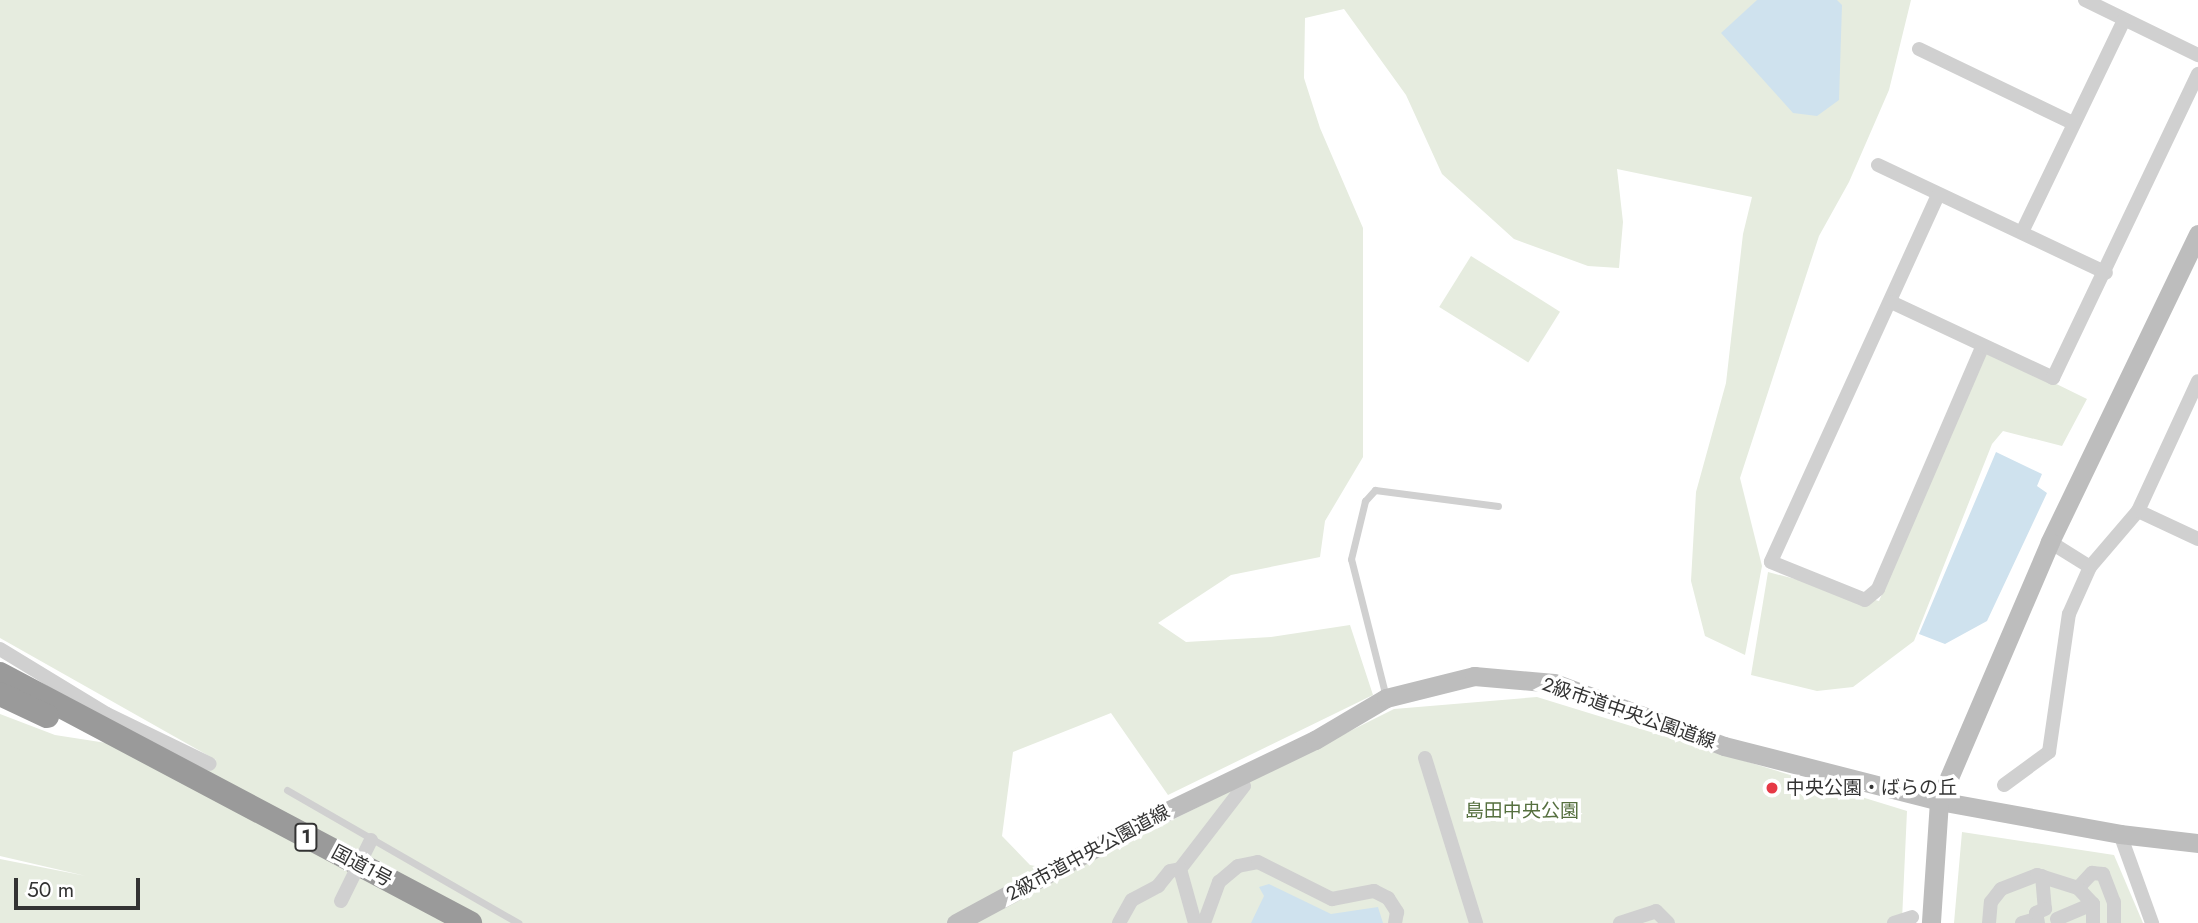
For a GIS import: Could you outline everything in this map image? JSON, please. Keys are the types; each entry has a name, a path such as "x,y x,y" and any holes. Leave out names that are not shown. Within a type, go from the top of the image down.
{"highway":[{"name":"国道1号","path":"0,672 31,700"},
{"name":"国道1号","path":"0,694 31,700 143,751 470,923"},
{"path":"0,699 31,700"}],"street":[{"path":"2085,0 2198,55"},
{"path":"2023,230 2124,19"},
{"path":"1919,49 2073,123"},
{"path":"1891,302 1982,348 2053,379 2106,273 2198,74"},
{"path":"1878,165 1938,195 2023,230 2106,273"},
{"path":"1938,195 1771,562 1865,600 1878,589 1982,348"},
{"path":"1894,923 1921,920 1939,801 2050,542 2198,234"},
{"path":"2004,785 2049,752 2069,614 2090,567 2138,512 2198,381"},
{"path":"2138,512 2198,539"},
{"path":"2050,542 2090,567"},
{"path":"0,649 107,714 210,764"},
{"name":"2級市道中央公園道線","path":"956,923 1138,825 1315,740 1386,698 1474,676 1554,683 1724,746 1939,801 2120,834 2198,842"},
{"path":"1425,758 1476,923"},
{"path":"1119,923 1132,900 1158,886 1170,871 1180,869 1244,786"},
{"path":"2120,834 2152,923"},
{"path":"341,901 371,840"},
{"path":"1204,923 1219,882 1238,866 1258,862 1332,899 1374,891 1388,898 1397,912 1395,923"},
{"path":"1180,869 1195,923"},
{"path":"2078,888 2092,873 2103,874 2114,902 2113,923"},
{"path":"2042,876 2035,918 2053,912 2056,921 2092,904"},
{"path":"1989,923 1991,902 2001,889 2022,878 2042,876 2078,888 2092,904 2093,923"},
{"path":"1620,923 1656,911 1668,923"}],"lane":[{"path":"1386,698 1351,559 1365,501 1375,490 1498,506"},
{"path":"287,790 517,923"}],"green space":[{"name":"島田中央公園","path":"0,0 1911,0 1889,90 1849,182 1819,236 1740,478 1762,566 1745,655 1705,636 1691,581 1696,492 1726,383 1743,234 1752,197 1617,169 1623,222 1619,268 1588,266 1514,239 1442,174 1406,95 1344,9 1305,18 1304,78 1320,128 1363,228 1363,457 1325,521 1320,557 1231,575 1158,623 1186,642 1271,637 1350,625 1373,695 1168,795 1111,713 1013,752 1002,836 1030,865 1068,872 1394,709 1537,697 1907,811 1902,920 1912,923 0,923 0,859 86,876 0,856 0,714 55,735 216,760 0,638"},
{"path":"1471,256 1560,312 1528,363 1439,307"},
{"path":"1987,350 2087,399 2062,446 2003,431 1992,444 1914,641 1853,687 1817,691 1751,675 1768,572 1879,601"},
{"path":"1962,832 2114,855 2143,923 1954,923"}],"water":[{"path":"1757,0 1837,0 1842,5 1839,100 1817,116 1793,113 1721,33"},
{"path":"1996,452 2042,474 2037,486 2047,493 1987,621 1945,644 1919,634"},
{"path":"1269,884 1331,914 1378,907 1383,923 1251,923 1264,896 1259,887"}],"place":[{"name":"中央公園・ばらの丘","path":"1772,788"}]}
